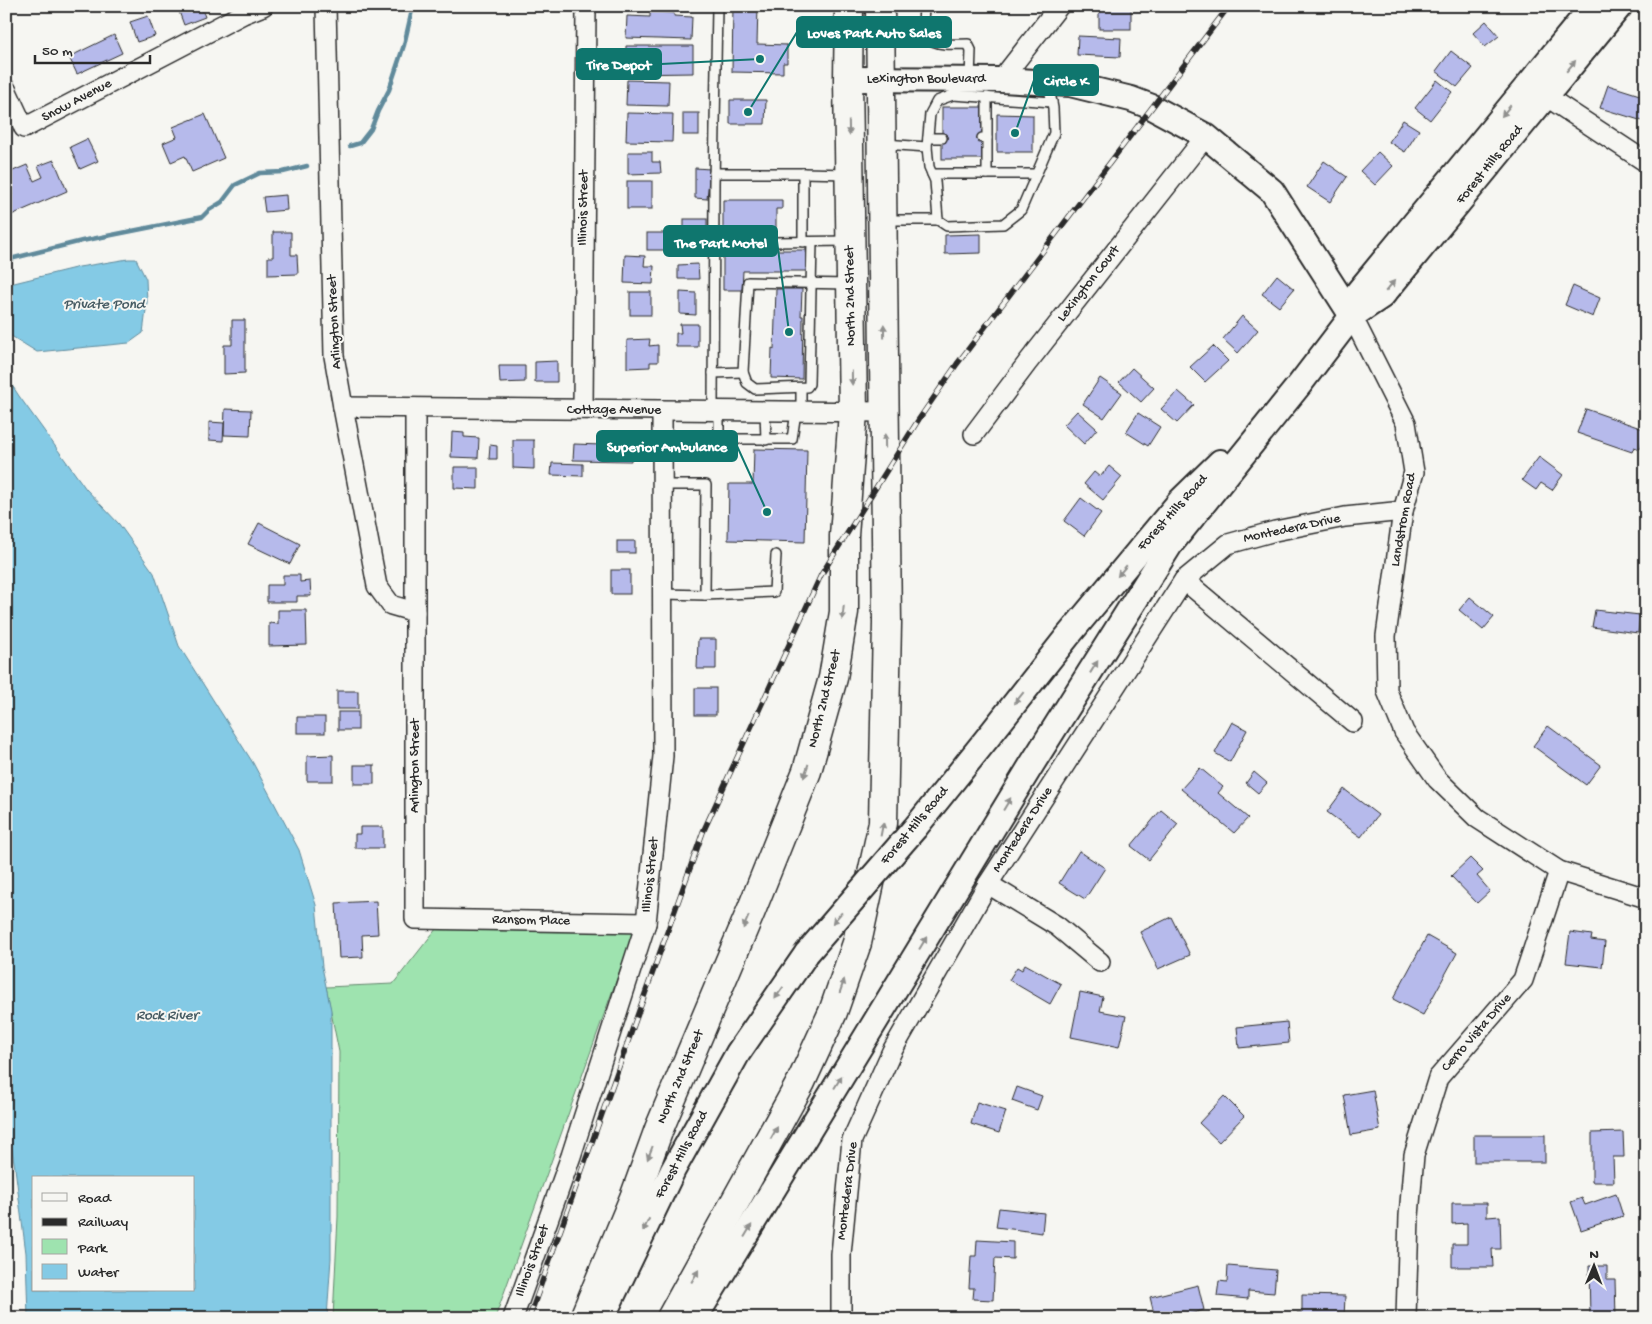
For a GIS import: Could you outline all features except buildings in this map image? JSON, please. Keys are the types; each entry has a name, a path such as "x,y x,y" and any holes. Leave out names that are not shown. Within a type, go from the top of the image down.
{"main road":[{"name":"North 2nd Street","path":"584,1318 634,1198 659,1129 807,771 833,678 844,612 844,536 852,412 848,79 849,6"},
{"path":"671,1318 801,1082 833,1012 857,943 884,823 887,623 880,6"}],"street":[{"name":"Snow Avenue","path":"6,89 24,128 241,10 263,6"},
{"name":"Arlington Street","path":"326,6 334,356 376,586 391,605 415,612"},
{"name":"Illinois Street","path":"583,409 586,6"},
{"name":"Lexington Boulevard","path":"848,79 880,78 994,89 1058,6"},
{"name":"Forest Hills Road","path":"695,1318 1032,764 1170,545 1300,384 1352,316 1382,296 1537,90 1592,6"},
{"name":"Forest Hills Road","path":"1537,90 1620,6"},
{"name":"Landstrom Road","path":"994,89 1050,92 1070,84 1130,99 1152,107 1206,136 1272,191 1352,316 1406,423 1414,472 1403,511 1386,636 1387,691 1404,732 1437,779 1477,818 1559,872 1646,898"},
{"path":"1537,90 1646,162"},
{"name":"Lexington Court","path":"974,434 1034,354 1206,136"},
{"name":"Forest Hills Road","path":"602,1318 673,1170 738,1053 807,953 915,828 1067,637 1182,500 1300,384"},
{"name":"Cottage Avenue","path":"343,408 885,412"},
{"name":"Arlington Street","path":"415,408 415,919"},
{"name":"Illinois Street","path":"512,1318 571,1156 646,923 663,756 662,410"},
{"name":"Montedera Drive","path":"841,1318 841,1254 852,1140 892,1051 988,884 1184,580 1228,544 1275,530 1336,519 1403,511"},
{"path":"1184,580 1353,722"},
{"name":"Cerro Vista Drive","path":"1406,1318 1414,1155 1438,1078 1523,980 1559,872"},
{"path":"988,884 1057,926 1100,962"},
{"name":"Ransom Place","path":"415,919 646,923"}],"lane":[{"path":"717,6 713,373 719,439 792,440 801,388"},
{"path":"924,6 923,30 928,38 938,44 968,44 972,50 962,85 937,101 930,114 929,168 935,181 938,220"},
{"path":"987,174 984,138 994,89"},
{"path":"882,220 938,220 947,226 1003,224 1021,210 1054,133 1050,92"},
{"path":"881,144 928,143 942,138"},
{"path":"714,173 850,174"},
{"path":"803,174 812,283 809,384 807,387 801,388 755,389 747,383 743,372 748,282 812,283 851,284"},
{"path":"932,174 1036,174"},
{"path":"714,243 850,241"},
{"path":"713,373 743,372"},
{"path":"765,411 766,440"},
{"path":"662,485 706,486 705,595"},
{"path":"663,594 705,595 774,592 776,555"}],"green space":[{"path":"440,924 634,931 495,1318 333,1318 338,1217 339,1052 326,987 393,984"}],"water":[{"name":"Private Pond","path":"136,259 146,279 147,302 143,333 129,343 37,352 8,334 6,335 6,285 79,267"},
{"name":"Rock River","path":"6,376 86,489 119,524 154,573 179,646 253,763 299,850 316,905 322,967 331,1010 331,1258 327,1318 28,1318 26,1253 6,1116"}],"waterway":[{"path":"350,146 360,143 371,129 389,90 404,45 413,6"},
{"path":"6,260 82,241 202,217 222,202 235,185 260,173 283,172 307,166"}],"railway":[{"path":"529,1318 703,832 821,575 919,419 957,364 1229,6"}],"place":[{"name":"Tire Depot","path":"760,59"},
{"name":"Loves Park Auto Sales","path":"748,112"},
{"name":"Circle K","path":"1015,133"},
{"name":"The Park Motel","path":"789,332"},
{"name":"Superior Ambulance","path":"767,512"}]}
